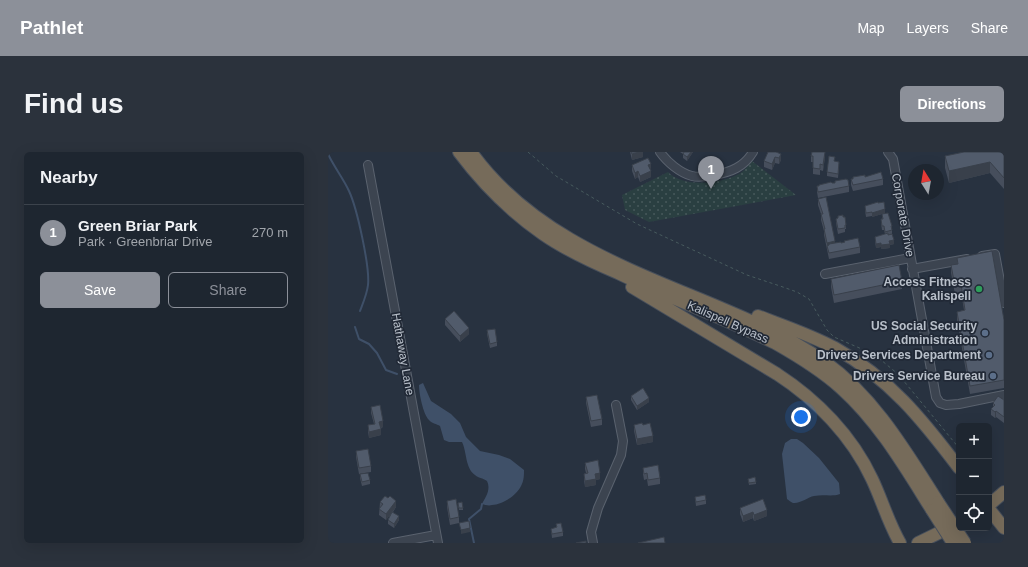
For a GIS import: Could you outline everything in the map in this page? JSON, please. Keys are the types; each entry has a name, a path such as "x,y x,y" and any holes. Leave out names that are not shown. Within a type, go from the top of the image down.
{"highway":[{"name":"Kalispell Bypass","path":"459,152 485,185 514,212 558,244 602,266 770,340 824,374 849,396 879,430 935,506 965,543"},
{"name":"Kalispell Bypass","path":"471,152 504,191 546,225 564,236 593,252 772,331 810,352 834,369 874,408 900,443 935,506 953,543"},
{"path":"602,266 630,286 777,374 815,402 844,433 864,463 873,480 892,530 900,543"},
{"path":"672,287 707,296 803,334 833,348 855,361 879,378 901,397 956,464"},
{"path":"992,502 1004,492"},
{"path":"992,513 1004,528"},
{"path":"918,543 956,525"}],"street":[{"path":"660,152 668,161 682,172 698,177 732,171 746,162 753,152"},
{"name":"Corporate Drive","path":"888,152 893,159 936,397 940,403 959,404 1004,395"},
{"name":"Hathaway Lane","path":"368,165 437,539"},
{"path":"912,269 995,254 1004,303"},
{"path":"825,274 910,258"},
{"path":"593,543 591,532 598,508 621,455 623,442 616,405"},
{"path":"393,543 437,539"}],"path":[{"path":"528,152 556,176 636,224 747,275 797,292 809,299 827,330 834,337 871,353 898,374 956,444"}],"green space":[{"path":"752,161 796,195 649,222 625,210 622,195 668,172 675,177 692,182 713,182 739,174"}],"water":[{"path":"423,383 431,401 451,414 460,423 466,437 480,451 510,459 524,470 522,484 513,496 496,505 482,504 488,490 487,481 476,476 469,468 462,442 449,442 444,440 440,426 431,422 427,417 419,389 419,385"},
{"path":"791,439 797,439 803,443 819,458 839,483 840,494 814,496 796,503 792,503 787,499 782,454 785,443"}],"building":[{"path":"684,152 691,152 687,157 683,154"},
{"path":"768,152 776,152 781,154 779,158 775,157 772,164 764,161"},
{"path":"812,152 825,152 823,165 820,164 820,169 813,168 813,156 811,156"},
{"path":"964,152 1003,152 1004,178 990,162 949,171 945,156"},
{"path":"829,156 835,157 834,161 839,162 838,174 827,172"},
{"path":"648,158 651,164 648,165 651,171 640,176 638,171 635,173 632,165"},
{"path":"881,172 883,179 853,185 851,179 853,179 853,177 865,175 865,177"},
{"path":"848,180 849,186 818,192 817,186 819,185 831,182 835,183 835,181"},
{"path":"826,197 835,241 827,243 821,214 823,214 818,199"},
{"path":"878,202 884,202 885,209 872,213 866,213 865,206"},
{"path":"888,213 892,230 885,232 881,219 883,219 882,214"},
{"path":"843,215 843,217 845,217 845,228 838,229 836,219 838,216"},
{"path":"888,233 888,235 892,234 894,240 889,241 890,244 876,244 875,237"},
{"path":"858,238 860,247 829,253 827,246 829,244 841,243"},
{"path":"992,251 1004,320 1004,380 970,386 957,312 965,310 961,284 955,286 951,265 958,264 957,258"},
{"path":"899,265 902,281 834,295 831,279"},
{"path":"454,311 469,328 460,336 445,319"},
{"path":"495,329 497,342 490,344 487,330"},
{"path":"643,388 649,398 637,406 631,396"},
{"path":"597,395 602,419 591,421 586,397"},
{"path":"998,396 1004,400 1004,417 991,409 995,405 993,403"},
{"path":"380,405 383,421 379,422 381,429 369,432 368,425 375,424 371,407"},
{"path":"642,423 643,425 650,423 653,436 637,439 634,425"},
{"path":"368,449 371,466 359,468 356,451"},
{"path":"598,460 600,473 595,474 596,479 585,481 584,474 588,473 585,463"},
{"path":"658,465 660,478 648,480 647,473 644,474 643,468"},
{"path":"368,473 370,480 362,482 360,474"},
{"path":"755,477 756,482 749,483 748,479"},
{"path":"705,495 706,500 696,502 695,497"},
{"path":"385,496 388,498 390,496 396,501 386,514 379,509 383,504 380,502"},
{"path":"456,499 459,517 450,519 447,501"},
{"path":"763,499 767,510 754,515 753,512 743,516 740,508"},
{"path":"462,502 463,508 459,508 458,503"},
{"path":"392,512 399,516 394,524 388,520"},
{"path":"469,521 470,528 461,530 459,523"},
{"path":"561,523 563,532 552,534 551,529 557,527 556,524"},
{"path":"664,537 665,543 638,543"}],"waterway":[{"path":"328,154 349,191 356,210 362,238 367,265 368,285 360,311"},
{"path":"355,327 359,339 369,344 377,353 386,370 397,374"},
{"path":"474,543 469,519 481,509 482,504"}],"place":[{"name":"Green Briar Park","path":"711,189"},
{"name":"Access Fitness Kalispell","path":"979,289"},
{"name":"US Social Security Administration","path":"985,333"},
{"name":"Drivers Services Department","path":"989,355"},
{"name":"Drivers Service Bureau","path":"993,376"}]}
